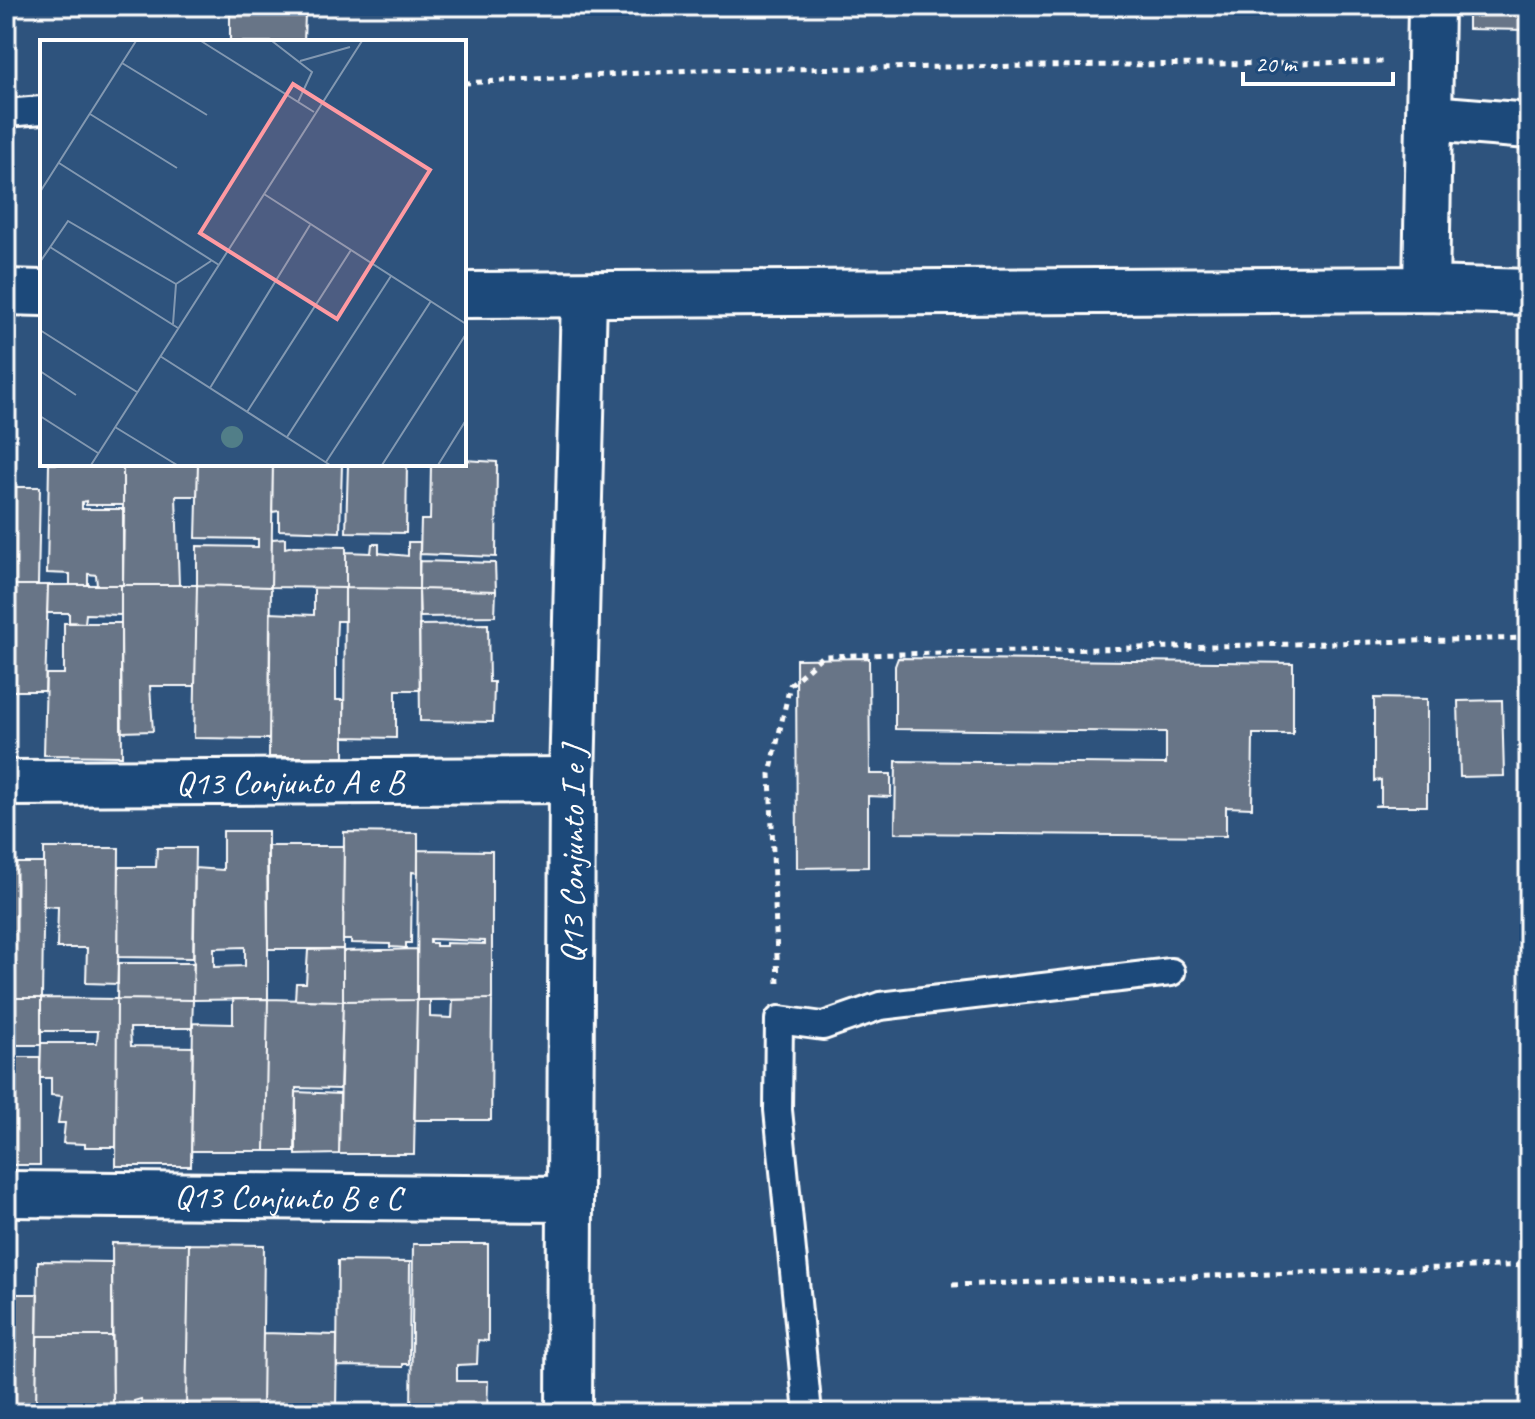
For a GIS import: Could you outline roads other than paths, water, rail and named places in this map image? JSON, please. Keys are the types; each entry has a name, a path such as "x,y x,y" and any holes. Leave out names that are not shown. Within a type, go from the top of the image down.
{"street":[{"path":"1426,289 1431,6"},
{"path":"1430,118 1529,126"},
{"path":"466,295 1426,289 1529,292"},
{"path":"6,292 40,293"},
{"name":"Q13 Conjunto I e J","path":"569,1413 572,780 584,296"},
{"name":"Q13 Conjunto A e B","path":"6,783 572,780"},
{"name":"Q13 Conjunto B e C","path":"6,1194 569,1199"}],"lane":[{"path":"6,113 40,110"},
{"path":"808,1413 778,1110 779,1020 823,1026 880,1006 1171,972"}]}
